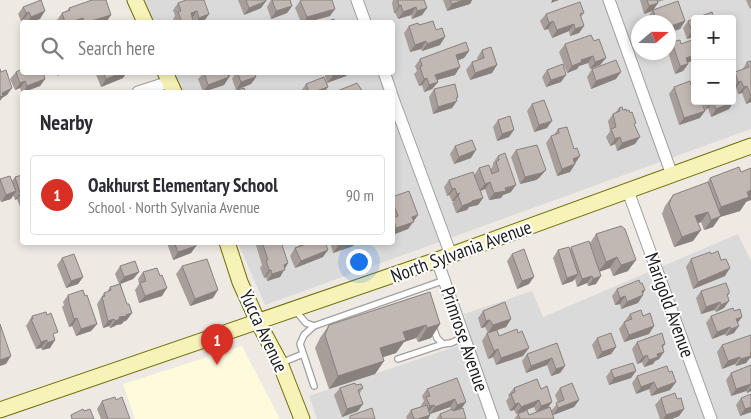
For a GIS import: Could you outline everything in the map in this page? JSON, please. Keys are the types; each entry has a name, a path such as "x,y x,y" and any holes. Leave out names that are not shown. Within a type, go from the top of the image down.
{"main road":[{"path":"135,0 144,20"},
{"name":"North Sylvania Avenue","path":"0,410 295,310 751,146"},
{"name":"Yucca Avenue","path":"228,245 240,282 258,322 280,363 302,419"}],"street":[{"path":"357,0 364,20"},
{"path":"609,0 672,175"},
{"name":"Primrose Avenue","path":"385,75 391,90"},
{"path":"144,90 170,82"},
{"name":"Primrose Avenue","path":"395,103 444,257 444,280 493,419"},
{"name":"Marigold Avenue","path":"628,191 711,419"}],"lane":[{"path":"314,386 300,344 304,335 314,326 444,280"},
{"path":"420,289 423,297"},
{"path":"295,310 306,324 314,326"},
{"path":"431,321 437,338 443,344"},
{"path":"398,359 464,337"},
{"path":"280,363 303,354"}],"shaded area":[{"path":"131,0 751,0 751,129 265,305 239,245 395,245 395,90 173,90 166,75 395,75 395,20 144,20"},
{"path":"738,234 751,261 751,419 317,419 309,396 472,341 464,314 532,291 543,317"},
{"path":"242,346 280,419 135,419 123,384"}],"building":[{"path":"41,0 45,11 31,17 29,12 26,13 23,7"},
{"path":"92,0 106,0 111,15 95,20 84,20 83,18 64,20 62,13 70,10 69,8"},
{"path":"186,0 204,0 209,14 199,18 197,11 191,13 193,20 181,20 178,12 181,11 178,3"},
{"path":"246,0 266,0 266,1 249,8"},
{"path":"272,0 290,0 292,6 276,11"},
{"path":"332,0 335,9 307,17 300,1"},
{"path":"398,0 424,0 427,8 417,11 416,7 403,12"},
{"path":"450,0 464,0 452,4"},
{"path":"647,0 657,0 658,3 649,6"},
{"path":"678,1 685,21 676,24 676,15 655,15 653,10"},
{"path":"580,2 584,13 580,14 584,26 575,29 574,24 557,30 553,21 549,23 546,14"},
{"path":"433,21 436,30 442,28 445,37 427,44 426,41 415,45 409,26"},
{"path":"591,35 594,41 599,39 606,58 595,62 593,56 581,60 582,62 572,66 565,44"},
{"path":"680,40 681,44 691,40 691,56 686,58 688,64 680,66 676,54 676,41"},
{"path":"466,42 469,51 456,55 460,67 435,75 438,82 429,85 427,78 424,79 420,67 422,66 420,59"},
{"path":"491,47 497,65 475,73 472,62 484,58 482,50"},
{"path":"616,60 621,72 596,81 592,69"},
{"path":"751,61 751,96 747,86 744,87 741,81 738,82 736,75 736,72 749,67 747,62"},
{"path":"563,64 566,75 551,80 547,70"},
{"path":"0,69 1,72 6,70 12,88 2,93 3,96 0,97"},
{"path":"20,70 20,75 44,75 45,79 27,86 25,81 20,83 16,72"},
{"path":"104,75 116,75 106,79"},
{"path":"205,75 228,75 229,77 208,85"},
{"path":"238,75 255,75 256,77 241,82"},
{"path":"324,77 328,87 319,90 308,90 306,84"},
{"path":"690,81 691,105 703,105 705,111 684,118 674,87"},
{"path":"357,83 362,90 340,90"},
{"path":"455,84 457,101 438,107 434,89"},
{"path":"544,100 552,121 539,125 532,104"},
{"path":"714,105 726,105 716,109"},
{"path":"622,107 623,110 626,109 630,113 632,112 636,123 634,124 640,137 622,143 620,137 615,139 611,129 616,127 613,114 620,111 619,108"},
{"path":"510,116 514,130 502,134 498,120"},
{"path":"567,127 574,149 577,148 580,156 573,159 575,164 562,169 551,136 559,133 558,129"},
{"path":"472,140 476,150 459,157 455,146"},
{"path":"537,145 546,170 525,177 516,150"},
{"path":"505,153 516,185 505,188 506,191 494,193 490,182 485,184 479,168 489,165 492,174 499,171 496,162 499,160 498,156"},
{"path":"739,167 741,172 751,168 751,190 747,192 749,197 721,207 710,178"},
{"path":"473,172 483,198 462,206 458,195 460,193 457,194 455,188 452,189 449,180"},
{"path":"10,176 16,191 6,195 0,179"},
{"path":"20,176 20,193 15,177"},
{"path":"708,182 721,216 711,220 708,212 695,216 701,230 682,237 669,204 673,195"},
{"path":"409,191 418,215 412,217 414,222 396,228 395,217 398,216 395,208 395,196"},
{"path":"621,226 625,229 636,260 621,265 617,257 606,262 596,234"},
{"path":"589,241 601,276 593,279 592,276 582,279 571,247"},
{"path":"175,245 196,245 196,246 178,252"},
{"path":"263,245 282,245 288,263 284,265 285,270 272,274 266,260 268,260"},
{"path":"303,245 326,245 328,250 301,261 295,248"},
{"path":"569,247 578,274 567,278 558,250"},
{"path":"524,249 534,277 522,281 512,254"},
{"path":"718,251 721,260 726,259 730,268 698,282 691,259"},
{"path":"74,254 83,277 71,281 62,258"},
{"path":"207,259 218,290 195,299 182,266"},
{"path":"135,261 139,272 124,277 120,266"},
{"path":"157,268 167,288 145,296 140,283 146,281 143,272"},
{"path":"639,280 645,290 642,291 643,295 627,302 625,296 620,298 617,289"},
{"path":"726,283 729,291 729,294 727,294 729,301 721,305 720,302 706,307 701,291"},
{"path":"120,284 132,313 119,317 120,319 115,321 114,319 108,321 102,297 105,296 104,293 111,290 110,287"},
{"path":"83,290 85,296 87,295 97,324 81,329 77,318 74,319 68,295"},
{"path":"430,292 440,324 427,328 426,325 403,332 406,340 380,348 384,361 338,376 325,335 329,325"},
{"path":"505,302 511,319 493,325 490,320 486,321 483,311"},
{"path":"733,308 734,311 740,309 742,317 736,319 739,326 717,332 711,316"},
{"path":"641,310 643,316 650,313 654,326 629,335 624,322 632,319 630,314"},
{"path":"46,312 47,315 51,313 58,332 53,334 55,340 47,343 47,340 41,342 31,319 33,319 32,316"},
{"path":"0,324 11,356 0,360"},
{"path":"517,329 518,333 522,331 529,348 501,358 498,349 494,351 487,333 497,330 499,336"},
{"path":"611,333 616,347 602,352 597,338"},
{"path":"662,333 665,344 662,345 664,352 657,354 658,357 649,360 647,355 643,357 637,342"},
{"path":"751,335 751,356 728,361 722,345"},
{"path":"557,343 565,366 556,369 552,358 531,366 527,354"},
{"path":"633,363 636,371 614,378 611,370"},
{"path":"751,365 751,384 736,389 731,373"},
{"path":"667,366 669,372 672,371 676,382 657,389 654,382 641,387 637,376"},
{"path":"457,378 466,402 457,405 455,399 435,407 434,405 430,406 426,397 430,396 427,389"},
{"path":"537,379 541,389 547,386 552,402 541,406 539,400 521,407 519,403 515,404 511,394 515,392 514,388"},
{"path":"355,383 356,385 361,384 363,388 358,390 363,404 347,409 340,388"},
{"path":"572,383 579,400 558,408 556,403 564,400 560,388"},
{"path":"675,393 677,399 681,398 684,409 666,415 661,398"},
{"path":"751,394 751,407 745,409 741,398"},
{"path":"115,397 116,400 122,397 130,419 108,419 102,401"},
{"path":"427,405 430,415 414,419 411,410"},
{"path":"550,407 554,419 520,419 518,414 527,410 529,415"},
{"path":"372,408 375,419 350,419 350,416"},
{"path":"463,408 466,419 442,419 440,414 452,409 453,411"},
{"path":"83,409 84,411 90,409 94,419 72,419 71,415"}],"place":[{"name":"Oakhurst Elementary School","path":"217,365"}]}
